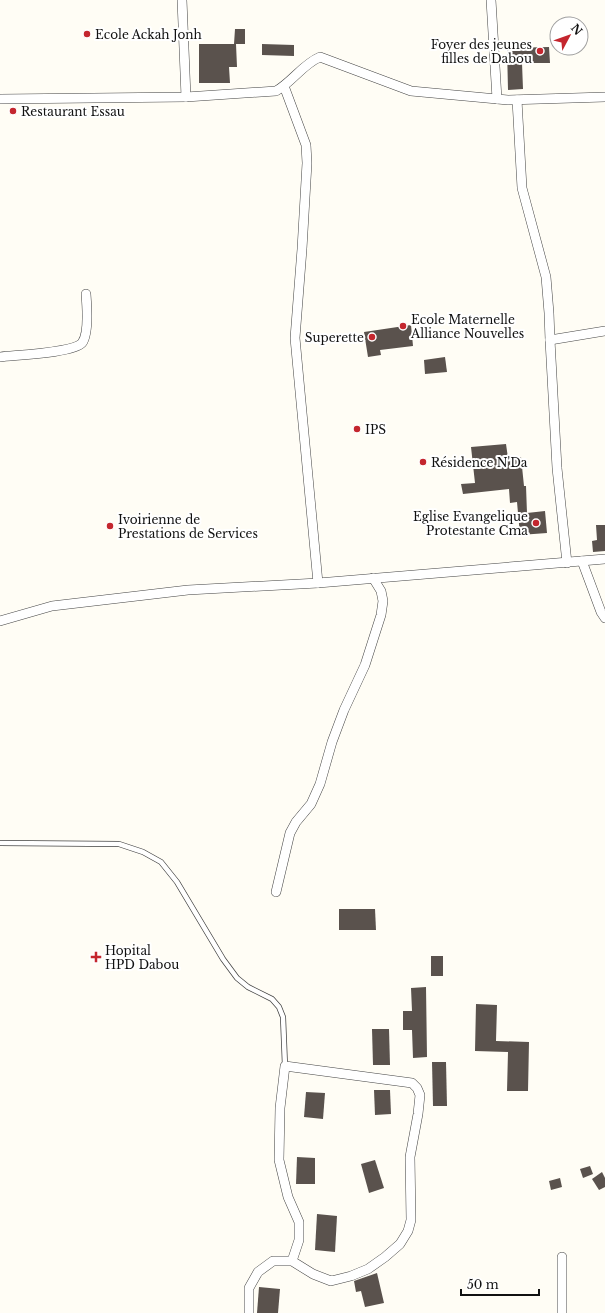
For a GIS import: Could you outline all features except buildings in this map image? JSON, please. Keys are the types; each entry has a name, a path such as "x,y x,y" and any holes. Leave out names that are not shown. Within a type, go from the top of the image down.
{"street":[{"path":"182,0 186,97"},
{"path":"491,0 498,99"},
{"path":"0,99 186,97 276,91 284,86 313,60 320,57 411,91 517,100 605,97"},
{"path":"284,86 306,145 307,163 295,338 318,583"},
{"path":"517,100 522,188 546,277 550,313 550,340 557,468 567,563"},
{"path":"0,356 53,352 77,346 82,342 87,322 86,294"},
{"path":"550,340 605,331"},
{"path":"0,621 52,606 188,590 318,583 605,559"},
{"path":"582,561 601,612 605,618"},
{"path":"276,892 290,833 296,822 311,804 320,784 332,742 365,665 381,615 383,601 381,591 373,578"},
{"path":"249,1313 249,1288 258,1272 273,1261 292,1261 313,1274 331,1281 351,1276 368,1269 400,1244 408,1231 411,1220 410,1157 420,1096 417,1088 412,1083 285,1066 280,1108 279,1160 288,1197 299,1222 299,1240 292,1261"},
{"path":"562,1257 562,1313"}],"lane":[{"path":"0,842 119,844 143,852 161,862 177,882 224,960 237,978 248,987 272,999 279,1007 283,1017 285,1066"}],"place":[{"name":"Ecole Ackah Jonh","path":"87,34"},
{"name":"Foyer des jeunes filles de Dabou","path":"540,51"},
{"name":"Restaurant Essau","path":"13,111"},
{"name":"Ecole Maternelle Alliance Nouvelles","path":"403,326"},
{"name":"Superette","path":"372,337"},
{"name":"IPS","path":"357,429"},
{"name":"Résidence N'Da","path":"423,462"},
{"name":"Eglise Evangelique Protestante Cma","path":"536,523"},
{"name":"Ivoirienne de Prestations de Services","path":"110,526"},
{"name":"Hopital HPD Dabou","path":"96,957"}]}
